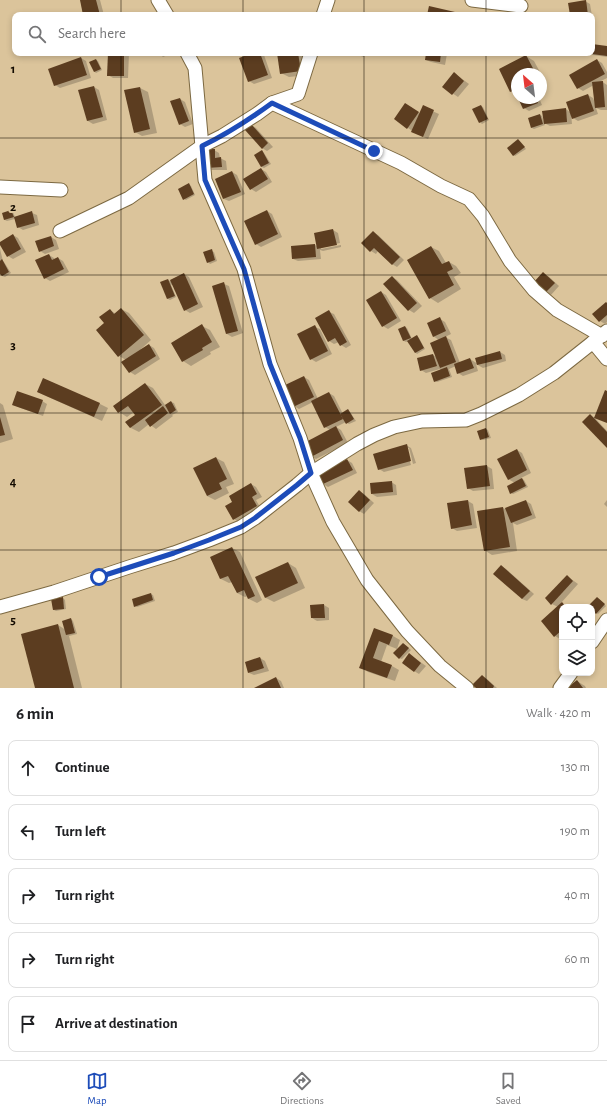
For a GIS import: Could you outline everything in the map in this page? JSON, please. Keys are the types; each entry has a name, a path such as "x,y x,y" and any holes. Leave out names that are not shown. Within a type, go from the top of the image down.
{"street":[{"path":"158,0 165,12"},
{"path":"324,12 328,0"},
{"path":"472,0 521,6"},
{"path":"189,56 195,68 205,180 244,269 270,364 300,438 311,473 333,522 367,580 407,631 440,666 467,688"},
{"path":"60,232 128,198 202,146 222,136 272,103 298,94 310,56"},
{"path":"272,103 401,163 441,186 469,198 483,216 510,261 534,290 558,310 601,336 607,359"},
{"path":"0,187 60,190"},
{"path":"0,607 54,592 174,553 241,527 255,518 311,473 357,444 394,427 422,421 466,420 481,414 519,395 554,373 601,336"},
{"path":"593,640 607,620"},
{"path":"560,688 569,676"}],"building":[{"path":"80,0 96,0 99,12 82,12"},
{"path":"586,0 588,12 570,12 568,3"},
{"path":"429,6 455,12 428,12"},
{"path":"595,44 607,46 607,56 595,54"},
{"path":"108,56 124,56 124,76 107,76"},
{"path":"244,56 261,56 268,75 248,82 239,58"},
{"path":"277,56 298,56 301,71 280,74"},
{"path":"426,56 441,56 440,62 425,60"},
{"path":"527,56 533,68 511,68 510,92 499,69"},
{"path":"81,57 87,75 54,86 48,69"},
{"path":"96,59 101,69 94,72 89,62"},
{"path":"597,59 605,74 577,89 569,75"},
{"path":"454,72 464,81 452,95 442,87"},
{"path":"603,81 605,107 595,108 592,82"},
{"path":"94,86 103,117 87,121 78,90"},
{"path":"140,87 150,129 134,133 124,90"},
{"path":"588,94 594,111 572,119 566,102"},
{"path":"180,98 189,121 179,125 170,101"},
{"path":"405,103 419,112 407,129 394,119"},
{"path":"521,104 536,104 523,109"},
{"path":"423,105 434,110 423,137 411,132"},
{"path":"481,105 488,119 479,123 472,109"},
{"path":"566,108 567,122 544,124 542,111"},
{"path":"540,114 543,124 531,128 528,118"},
{"path":"251,124 268,143 262,149 245,130"},
{"path":"518,139 525,147 513,156 507,148"},
{"path":"205,149 215,149 215,158 221,157 222,167 206,168"},
{"path":"262,150 269,163 261,167 254,155"},
{"path":"261,168 268,179 250,190 243,179"},
{"path":"232,171 241,192 223,199 215,179"},
{"path":"189,183 194,194 183,200 178,189"},
{"path":"11,210 14,217 4,220 2,213"},
{"path":"267,210 278,234 255,245 244,221"},
{"path":"32,211 35,223 17,228 14,217"},
{"path":"333,229 337,245 317,249 314,233"},
{"path":"373,231 400,257 392,265 374,248 370,252 361,243"},
{"path":"13,234 21,249 7,257 0,245 0,242"},
{"path":"51,236 54,246 39,252 35,241"},
{"path":"315,244 316,257 292,259 291,246"},
{"path":"431,246 442,264 449,261 453,269 447,272 454,285 429,299 407,260"},
{"path":"212,249 215,260 207,263 203,252"},
{"path":"49,254 52,260 58,257 64,269 44,279 35,260"},
{"path":"2,259 9,272 2,276 0,274 0,261"},
{"path":"543,272 555,283 545,293 533,283"},
{"path":"184,273 198,304 184,311 170,280"},
{"path":"392,276 417,303 408,311 383,284"},
{"path":"168,279 175,296 167,299 160,282"},
{"path":"224,282 238,331 226,334 212,286"},
{"path":"381,291 397,318 382,327 366,300"},
{"path":"606,302 607,315 599,322 592,314"},
{"path":"121,308 144,335 118,357 96,330 104,323 99,317 110,309 114,314"},
{"path":"329,310 347,342 340,346 335,338 328,342 315,318"},
{"path":"440,317 446,331 433,337 427,323"},
{"path":"202,324 212,342 202,348 203,350 182,362 171,343"},
{"path":"315,325 328,351 310,360 297,334"},
{"path":"405,326 411,338 403,341 398,329"},
{"path":"417,335 424,348 415,353 407,341"},
{"path":"446,336 456,362 440,368 430,343"},
{"path":"149,344 156,356 129,373 121,362"},
{"path":"500,351 502,359 477,365 475,358"},
{"path":"433,354 437,366 420,371 417,358"},
{"path":"470,358 474,368 457,374 454,364"},
{"path":"447,367 450,376 434,382 431,373"},
{"path":"304,376 314,397 293,407 283,386"},
{"path":"43,378 100,403 94,417 37,392"},
{"path":"145,383 162,405 130,428 125,422 135,415 128,406 118,413 113,406"},
{"path":"605,390 607,391 607,423 594,418"},
{"path":"17,391 43,400 38,414 12,405"},
{"path":"329,392 343,419 324,428 311,401"},
{"path":"171,401 176,410 170,414 165,405"},
{"path":"163,406 168,413 150,427 145,420"},
{"path":"348,409 354,419 346,424 340,414"},
{"path":"590,414 607,432 607,448 582,422"},
{"path":"0,417 5,435 0,436"},
{"path":"336,426 343,440 311,457 304,443"},
{"path":"486,428 489,437 480,440 477,431"},
{"path":"407,444 411,461 378,470 373,454"},
{"path":"517,449 527,470 508,480 497,459"},
{"path":"216,457 227,479 219,483 222,489 207,496 193,468"},
{"path":"347,459 353,470 323,484 317,474"},
{"path":"487,465 490,486 467,489 464,468"},
{"path":"522,478 526,486 510,494 507,486"},
{"path":"392,481 393,492 371,494 370,483"},
{"path":"251,483 257,494 252,497 257,506 233,520 225,506 232,502 229,496"},
{"path":"359,490 370,500 359,512 348,502"},
{"path":"468,500 472,525 451,529 447,503"},
{"path":"526,500 532,515 511,523 505,508"},
{"path":"503,507 510,547 484,551 477,511"},
{"path":"232,547 255,596 248,599 244,590 237,593 228,576 220,579 210,557"},
{"path":"288,562 298,583 265,598 255,577"},
{"path":"501,565 530,591 522,599 493,574"},
{"path":"567,575 573,581 551,605 545,598"},
{"path":"151,593 153,600 134,607 132,599"},
{"path":"63,597 64,609 53,610 51,599"},
{"path":"597,597 605,604 596,614 595,604 590,604"},
{"path":"324,604 325,618 311,618 310,605"},
{"path":"559,605 559,633 554,637 541,621"},
{"path":"71,618 75,633 66,635 62,621"},
{"path":"58,624 74,688 35,688 21,634"},
{"path":"374,628 393,635 389,645 379,641 373,658 392,665 387,678 359,668"},
{"path":"403,643 409,648 399,659 393,653"},
{"path":"409,653 421,663 414,672 402,663"},
{"path":"260,657 264,668 248,673 245,662"},
{"path":"482,675 494,686 493,688 476,688 472,685"},
{"path":"276,677 281,688 254,688"},
{"path":"577,680 583,688 567,688"}],"route":[{"path":"99,577 174,553 241,527 255,518 311,473 300,438 270,364 244,269 205,180 202,146 222,136 272,103 374,151"}]}
